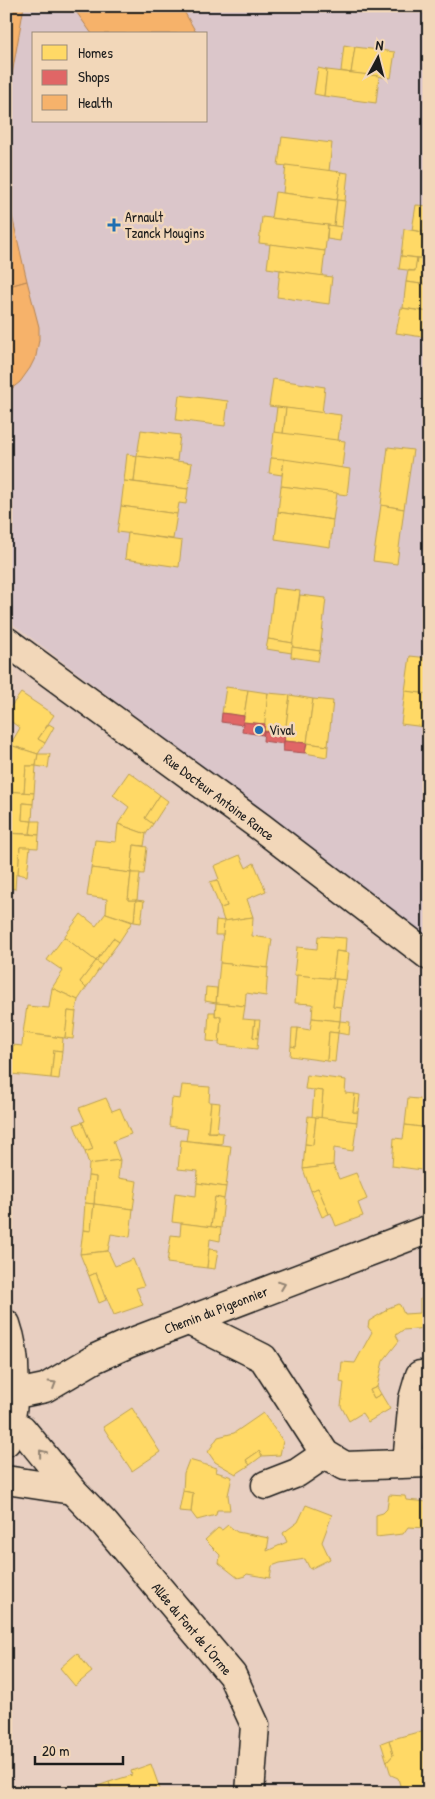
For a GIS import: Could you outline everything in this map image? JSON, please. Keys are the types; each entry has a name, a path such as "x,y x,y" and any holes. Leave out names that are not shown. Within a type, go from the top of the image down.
{"street":[{"name":"Rue Docteur Antoine Rance","path":"6,641 262,828 429,956"},
{"name":"Chemin du Pigeonnier","path":"10,1390 26,1392 45,1388 96,1358 189,1320 429,1229"},
{"path":"189,1320 263,1358 325,1454 345,1466 418,1463 413,1399 420,1375"},
{"path":"6,1324 14,1362 8,1429"},
{"name":"Allée du Font de l'Orme","path":"8,1429 22,1429 72,1490 110,1531 232,1675 254,1725 250,1793"},
{"path":"266,1485 297,1473 325,1454"},
{"path":"6,1480 72,1490"}],"shaded area":[{"path":"6,6 429,6 429,937 6,619"}],"building: Homes":[{"path":"344,45 355,47 351,73 341,71"},
{"path":"355,47 395,52 391,78 351,73"},
{"path":"318,68 327,70 324,96 314,94"},
{"path":"327,70 379,76 376,103 324,96"},
{"path":"282,137 332,143 329,171 278,165"},
{"path":"286,165 341,172 337,200 283,193"},
{"path":"341,172 348,173 345,201 337,200"},
{"path":"275,192 337,200 334,226 271,218"},
{"path":"337,200 345,201 342,227 334,226"},
{"path":"416,205 429,206 429,233 412,230"},
{"path":"262,217 328,225 325,251 259,243"},
{"path":"328,225 342,227 340,241 327,239"},
{"path":"404,229 429,233 429,259 401,256"},
{"path":"270,244 325,251 322,276 267,268"},
{"path":"401,256 417,258 415,271 399,269"},
{"path":"417,258 429,259 429,285 406,282 408,271 415,271"},
{"path":"280,270 332,277 329,304 277,297"},
{"path":"406,282 429,285 429,312 403,308"},
{"path":"401,308 429,312 429,338 396,333"},
{"path":"273,379 325,387 322,413 269,406"},
{"path":"179,395 228,401 225,426 176,420"},
{"path":"277,407 286,408 283,434 274,432"},
{"path":"286,408 341,415 338,441 283,434"},
{"path":"141,430 180,435 177,461 137,456"},
{"path":"274,432 345,441 342,468 271,458"},
{"path":"388,447 413,450 404,509 381,505"},
{"path":"127,454 137,456 134,482 124,481"},
{"path":"137,456 192,463 188,489 134,482"},
{"path":"271,458 284,459 282,475 269,473"},
{"path":"284,459 350,469 347,495 281,486"},
{"path":"124,481 188,489 186,504 179,503 177,514 121,506"},
{"path":"281,486 337,493 333,520 278,512"},
{"path":"381,505 404,509 397,564 373,561"},
{"path":"121,506 177,514 173,539 117,532"},
{"path":"278,512 333,520 330,547 275,539"},
{"path":"128,533 182,541 179,567 125,559"},
{"path":"274,588 300,591 293,643 268,639"},
{"path":"300,595 326,598 320,651 292,647"},
{"path":"268,639 293,643 292,653 266,649"},
{"path":"292,647 320,651 318,661 291,657"},
{"path":"410,656 429,658 429,694 405,691"},
{"path":"226,687 248,690 244,716 222,713"},
{"path":"248,690 268,693 265,724 243,722"},
{"path":"405,691 429,694 425,727 401,724"},
{"path":"21,693 54,715 38,739 45,743 38,754 10,745 20,728 6,718 6,713"},
{"path":"268,693 290,695 285,734 264,731"},
{"path":"290,695 313,699 307,743 284,741"},
{"path":"313,699 333,701 328,746 307,743"},
{"path":"49,724 54,727 45,743 38,739"},
{"path":"307,743 328,746 327,757 305,753"},
{"path":"10,745 38,754 36,766 26,766 24,793 6,791 6,763"},
{"path":"38,754 50,754 48,768 36,766"},
{"path":"26,766 36,766 34,793 24,793"},
{"path":"129,772 160,795 145,818 153,824 146,834 118,824 129,807 113,795"},
{"path":"6,791 34,793 33,804 23,803 22,820 32,821 30,834 6,833"},
{"path":"160,795 168,801 153,824 145,818"},
{"path":"23,803 33,804 32,821 22,820"},
{"path":"32,821 40,821 39,835 30,834"},
{"path":"118,824 146,834 144,846 134,845 131,873 91,868 95,840 116,842"},
{"path":"6,833 39,835 38,848 20,847 15,889 6,888"},
{"path":"134,845 147,847 144,874 131,873"},
{"path":"20,847 30,847 27,876 18,874"},
{"path":"240,855 246,868 254,863 266,891 247,899 253,917 224,921 220,908 227,906 214,866"},
{"path":"91,868 131,873 128,900 136,900 134,922 106,913 107,899 87,896"},
{"path":"131,873 140,873 137,900 128,900"},
{"path":"217,880 227,906 220,908 210,882"},
{"path":"136,900 144,901 141,923 134,922"},
{"path":"106,913 132,922 119,942 113,938 96,961 64,937 81,914 96,926"},
{"path":"253,917 252,936 272,939 268,968 220,963 224,921"},
{"path":"216,920 224,921 223,935 215,935"},
{"path":"318,936 346,938 345,952 336,951 333,979 294,975 297,947 317,949"},
{"path":"64,937 96,961 80,982 86,988 78,1000 52,988 63,971 47,960"},
{"path":"113,938 119,942 102,965 96,961"},
{"path":"336,951 349,953 346,980 333,979"},
{"path":"96,961 102,965 86,988 80,982"},
{"path":"220,963 268,968 266,996 246,993 245,1006 216,1003"},
{"path":"297,975 336,979 333,1006 341,1007 340,1021 312,1018 313,1004 295,1003"},
{"path":"336,979 345,980 341,1007 333,1006"},
{"path":"206,987 217,988 216,1003 205,1001"},
{"path":"52,988 78,1000 76,1012 68,1011 65,1038 23,1033 27,1006 49,1008"},
{"path":"216,1003 245,1006 243,1019 255,1020 253,1037 258,1038 257,1049 219,1045 221,1016 215,1016"},
{"path":"68,1011 76,1012 73,1039 65,1038"},
{"path":"209,1012 215,1012 215,1016 221,1016 219,1042 207,1041"},
{"path":"312,1018 340,1021 338,1033 329,1032 327,1061 290,1056 291,1046 296,1047 298,1028 310,1030"},
{"path":"255,1020 260,1020 258,1038 253,1037"},
{"path":"340,1021 350,1022 349,1035 338,1033"},
{"path":"292,1028 298,1028 296,1047 291,1046"},
{"path":"329,1032 338,1033 335,1062 327,1061"},
{"path":"23,1033 63,1038 62,1051 54,1050 51,1078 11,1074 13,1045 22,1046"},
{"path":"54,1050 62,1051 59,1079 51,1078"},
{"path":"307,1075 346,1080 345,1093 355,1094 353,1112 358,1112 357,1122 321,1118 323,1091 305,1089"},
{"path":"182,1085 210,1087 209,1102 211,1102 208,1132 223,1133 222,1144 186,1141 188,1129 169,1126 172,1098 180,1099"},
{"path":"314,1090 323,1091 321,1118 312,1117"},
{"path":"355,1094 360,1095 358,1112 353,1112"},
{"path":"106,1098 112,1111 120,1108 131,1134 113,1141 120,1160 89,1164 85,1152 93,1149 82,1122 85,1121 79,1108"},
{"path":"408,1098 429,1099 429,1128 405,1125"},
{"path":"211,1102 220,1103 217,1132 208,1132"},
{"path":"308,1116 316,1117 313,1145 305,1144"},
{"path":"316,1117 357,1122 353,1151 334,1148 333,1165 303,1169 305,1144 313,1145"},
{"path":"82,1122 93,1149 85,1152 74,1125"},
{"path":"405,1125 429,1128 429,1171 392,1166 394,1138 403,1139"},
{"path":"181,1140 231,1146 226,1187 197,1183 198,1171 178,1169"},
{"path":"120,1160 118,1178 137,1181 133,1209 94,1204 96,1177 88,1176 89,1164"},
{"path":"333,1165 339,1179 356,1173 367,1199 358,1203 363,1216 336,1226 318,1188 311,1191 303,1169"},
{"path":"88,1176 96,1177 94,1204 85,1203"},
{"path":"197,1183 226,1187 224,1199 215,1197 211,1227 172,1222 175,1193 196,1196"},
{"path":"318,1188 329,1214 322,1217 311,1191"},
{"path":"215,1197 224,1199 221,1228 211,1227"},
{"path":"85,1203 94,1204 91,1231 83,1230"},
{"path":"94,1204 133,1209 130,1237 111,1234 108,1251 80,1254 83,1230 91,1231"},
{"path":"181,1223 221,1228 220,1241 210,1239 207,1268 167,1263 171,1235 180,1236"},
{"path":"209,1249 218,1250 215,1269 207,1268"},
{"path":"108,1251 115,1266 133,1259 144,1286 136,1288 143,1305 114,1315 96,1273 89,1276 80,1254"},
{"path":"96,1273 106,1300 99,1303 89,1276"},
{"path":"420,1299 429,1299 429,1328 403,1330 396,1335 399,1341 383,1361 377,1387 370,1390 374,1398 381,1394 390,1409 368,1422 362,1413 349,1421 341,1406 344,1383 340,1382 342,1362 355,1363 372,1332 368,1327 369,1321 386,1309 398,1304 404,1314 420,1313"},
{"path":"377,1387 381,1394 374,1398 370,1390"},
{"path":"132,1408 160,1452 132,1471 103,1427"},
{"path":"263,1413 283,1441 280,1455 262,1456 259,1451 246,1460 250,1465 236,1474 215,1462 208,1452 218,1437 234,1433"},
{"path":"259,1451 262,1456 250,1465 246,1460"},
{"path":"189,1460 217,1468 216,1472 232,1477 228,1495 230,1510 217,1510 216,1515 197,1520 191,1512 193,1493 183,1491 184,1473"},
{"path":"183,1491 193,1493 191,1512 179,1511"},
{"path":"389,1495 405,1496 406,1500 429,1502 429,1528 408,1527 403,1534 376,1537 376,1515 383,1513 387,1509"},
{"path":"306,1505 332,1515 322,1542 330,1559 310,1569 305,1559 272,1566 270,1578 247,1574 238,1578 219,1563 220,1555 205,1540 218,1528 222,1530 228,1525 237,1532 269,1538 267,1551 287,1542 283,1533 298,1522"},
{"path":"77,1653 92,1672 75,1686 60,1668"},
{"path":"429,1729 429,1793 402,1793 398,1778 391,1775 387,1762 393,1755 389,1740"},
{"path":"389,1740 393,1755 387,1762 381,1743"},
{"path":"151,1764 161,1792 112,1793 109,1782 132,1775 131,1771"},
{"path":"109,1782 112,1793 101,1793 98,1786"}],"building: Shops":[{"path":"222,713 244,716 243,725 221,722"},
{"path":"243,722 265,724 263,735 242,732"},
{"path":"264,731 285,734 284,744 263,741"},
{"path":"284,741 307,743 305,753 283,751"}],"building: Health":[{"path":"9,6 24,6 7,103 6,22"},
{"path":"72,6 181,6 196,32 91,32"},
{"path":"6,190 27,281 6,287"},
{"path":"27,281 39,327 36,356 20,382 6,393 6,287"}],"place":[{"name":"Arnault Tzanck Mougins","path":"114,225"},
{"name":"Vival","path":"259,730"}]}
